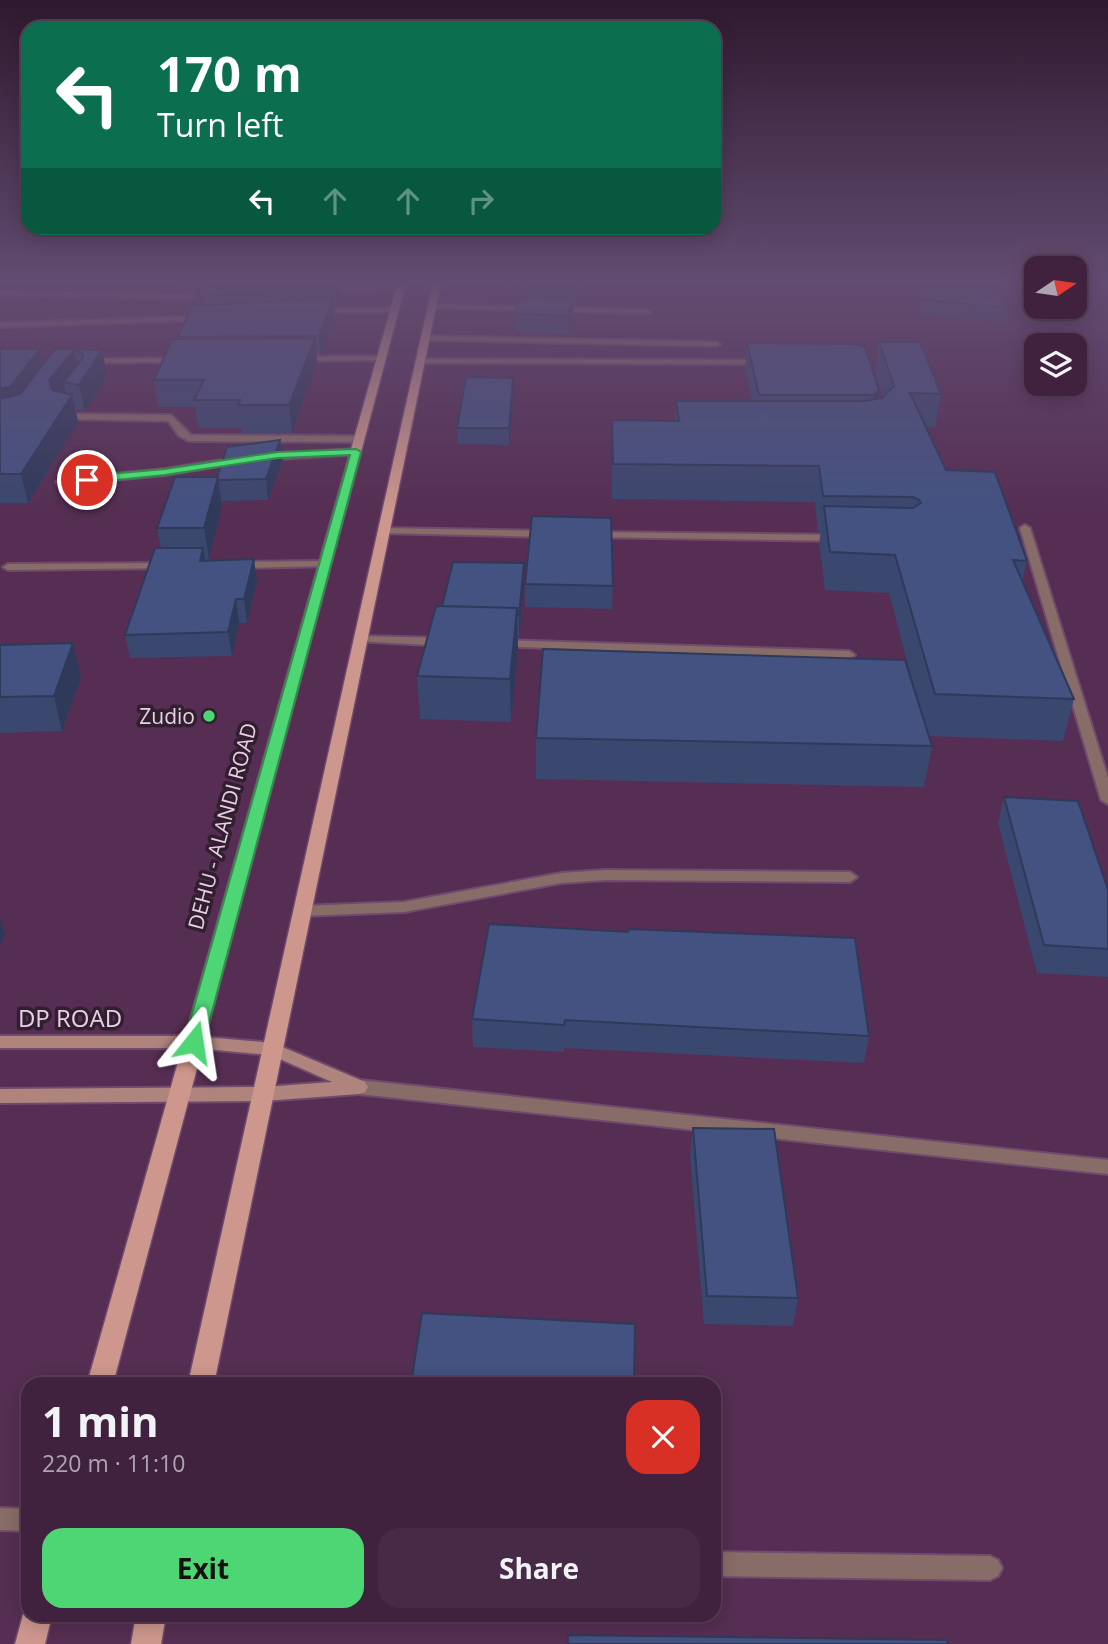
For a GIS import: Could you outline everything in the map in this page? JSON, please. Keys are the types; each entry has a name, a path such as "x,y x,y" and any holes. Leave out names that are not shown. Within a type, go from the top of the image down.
{"main road":[{"name":"DEHU - ALANDI ROAD","path":"102,1377 381,360"},
{"path":"203,1377 421,361"},
{"path":"30,1644 35,1622"},
{"path":"146,1644 150,1622"}],"street":[{"path":"72,361 188,360"},
{"path":"421,361 768,362"},
{"path":"68,399 61,408 61,412 68,416 171,418 181,434 189,438 358,445"},
{"path":"61,482 165,472 358,445"},
{"path":"1025,528 1108,800"},
{"path":"384,531 563,534"},
{"path":"577,534 852,538"},
{"path":"222,565 325,564"},
{"path":"8,567 182,565"},
{"path":"361,639 458,642"},
{"path":"486,643 849,654"},
{"path":"302,911 404,907 561,878 606,875 850,877"},
{"name":"DP ROAD","path":"0,1042 194,1042 273,1049 359,1087"},
{"path":"0,1096 264,1094 359,1087 1108,1167"},
{"path":"0,1519 21,1520"},
{"path":"721,1564 990,1569"}],"building":[{"path":"0,360 32,360 10,387 0,389"},
{"path":"47,360 66,360 49,380 52,390 72,395 21,474 0,474 0,399 20,394"},
{"path":"81,360 96,360 79,385 64,382"},
{"path":"163,360 307,360 289,405 238,405 240,400 194,400 204,380 154,380"},
{"path":"751,360 869,360 879,390 874,395 759,395"},
{"path":"885,360 927,360 941,394 910,393 946,470 995,472 1027,561 1013,560 1074,699 935,694 895,555 830,552 824,506 913,508 921,503 919,500 913,497 823,496 819,466 613,464 612,420 679,421 676,401 863,401 882,398 894,386"},
{"path":"466,377 513,378 509,428 457,428"},
{"path":"280,440 266,479 218,480 227,447"},
{"path":"175,477 218,477 204,528 157,528"},
{"path":"532,516 611,518 613,586 525,584"},
{"path":"155,548 203,548 200,561 254,559 244,599 236,599 228,632 125,635"},
{"path":"453,562 524,563 519,615 517,608 442,606"},
{"path":"436,606 517,608 510,679 417,676"},
{"path":"73,643 54,696 0,697 0,645"},
{"path":"543,649 905,660 932,746 536,738"},
{"path":"1004,797 1078,801 1108,890 1108,949 1044,945"},
{"path":"489,924 628,932 629,929 855,938 869,1036 565,1020 564,1025 472,1019"},
{"path":"693,1128 774,1129 798,1298 707,1296"},
{"path":"422,1313 635,1324 634,1377 412,1377"},
{"path":"568,1635 947,1640 948,1644 568,1644"}],"place":[{"name":"Zudio","path":"209,716"}],"route":[{"path":"87,480 165,472 278,455 356,452 194,1042"}]}
